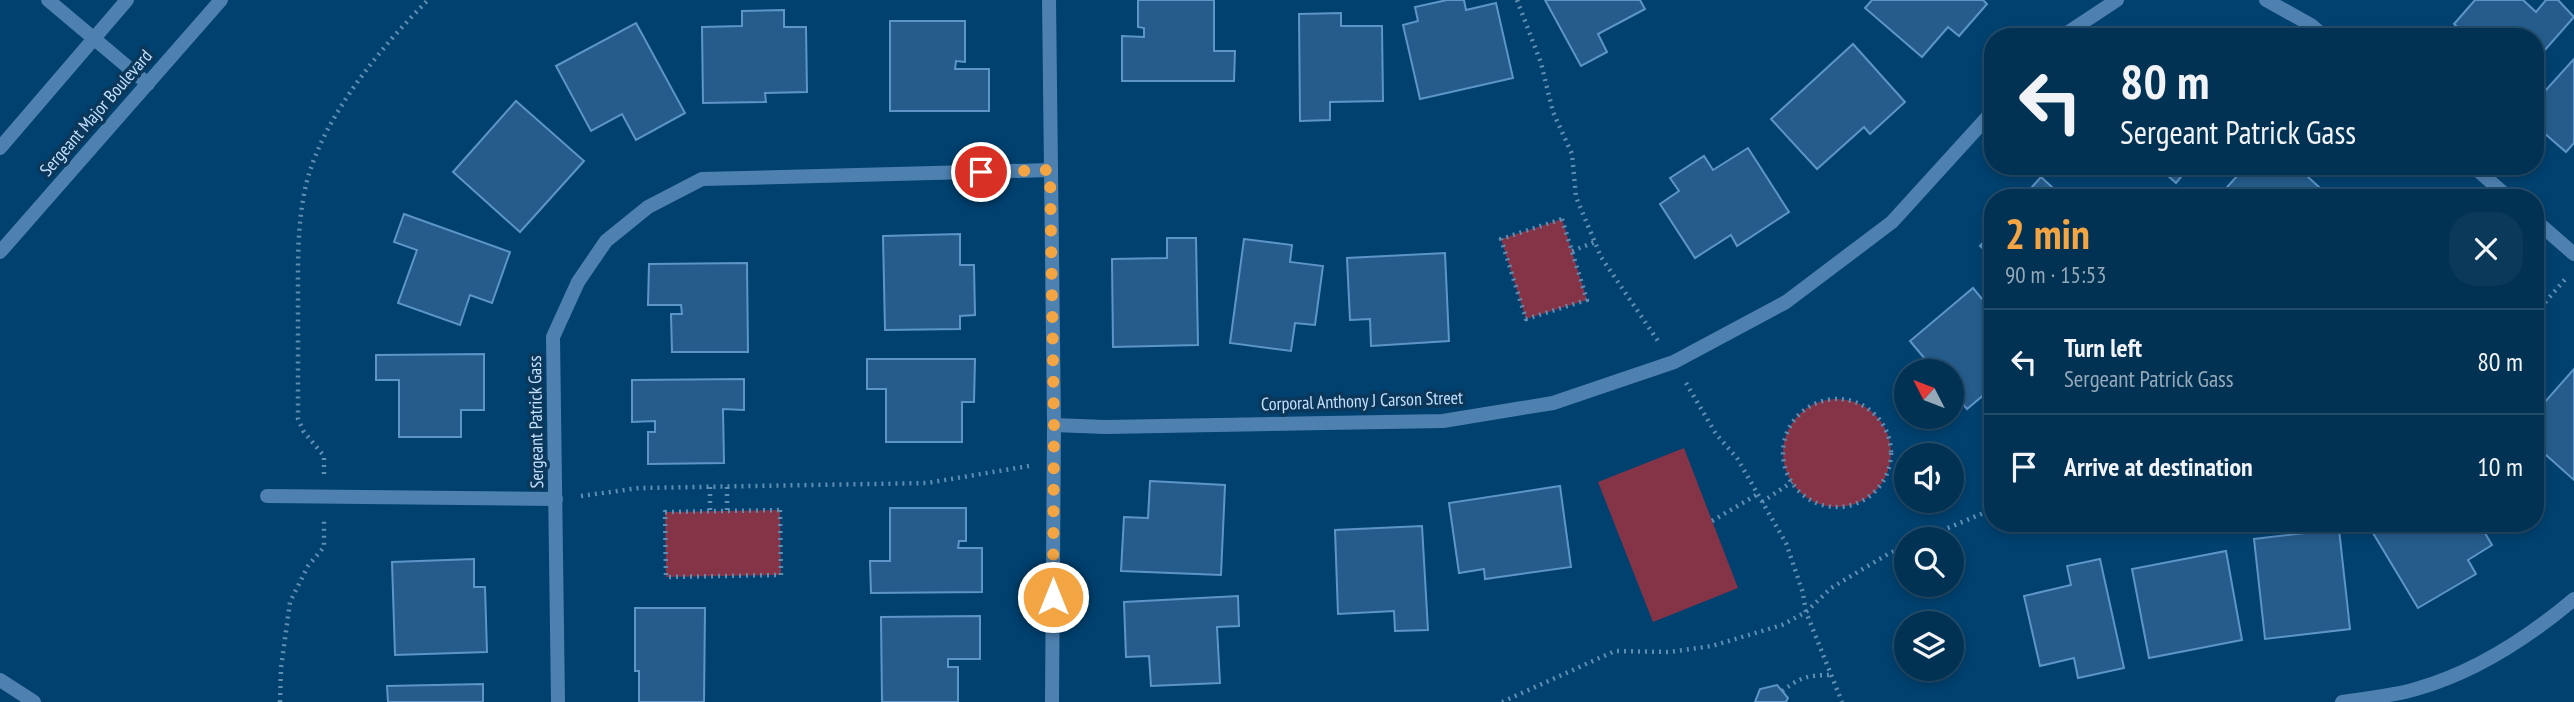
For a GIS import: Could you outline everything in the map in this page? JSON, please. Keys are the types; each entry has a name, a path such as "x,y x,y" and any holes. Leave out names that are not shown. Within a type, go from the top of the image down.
{"street":[{"path":"48,0 148,84"},
{"path":"0,148 127,0"},
{"name":"Sergeant Major Boulevard","path":"0,252 221,0"},
{"path":"1049,0 1054,425 1052,702"},
{"path":"2075,28 2117,0"},
{"path":"2266,0 2314,28"},
{"name":"Corporal Anthony J Carson Street","path":"1054,425 1091,427 1443,421 1553,404 1674,362 1786,302 1892,222 1984,121"},
{"name":"Sergeant Patrick Gass","path":"558,702 553,337 578,282 606,241 648,207 702,179 1050,170"},
{"path":"2483,175 2499,189"},
{"path":"2544,228 2574,254"},
{"path":"267,496 556,499"},
{"path":"2342,702 2417,689 2481,663 2543,626 2574,599"},
{"path":"0,680 34,702"}],"path":[{"path":"280,702 281,668 290,602 308,566 324,547 324,456 304,432 298,419 298,238 307,184 325,135 370,64 428,0"},
{"path":"1562,219 1572,251 1587,300 1526,319 1501,239 1562,219"},
{"path":"1572,251 1595,242"},
{"path":"2544,304 2574,269"},
{"path":"1825,399 1844,399 1862,405 1877,415 1887,431 1891,450 1889,468 1881,485 1867,498 1850,505 1831,507 1813,502 1800,493 1792,482 1784,464 1783,447 1787,432 1796,418 1808,407 1825,399"},
{"path":"556,499 639,488 927,483 1019,466 1054,465"},
{"path":"1762,502 1792,482"},
{"path":"710,487 710,512"},
{"path":"727,487 727,512"},
{"path":"1712,521 1758,494"},
{"path":"780,510 780,575 666,577 665,512 710,512 780,510"},
{"path":"1950,527 1984,513"},
{"path":"1502,702 1615,651 1670,652 1712,646 1782,625 1806,612 1830,588 1894,551"},
{"path":"1782,691 1809,675 1831,675"}],"shaded area":[{"path":"1562,219 1587,300 1526,319 1501,239"},
{"path":"1837,399 1858,403 1875,415 1887,432 1891,453 1887,474 1875,491 1858,503 1837,507 1816,503 1799,491 1787,474 1783,453 1787,432 1799,415 1816,403"},
{"path":"1684,448 1738,588 1653,622 1598,482"},
{"path":"780,510 781,575 666,577 665,512"}],"building":[{"path":"1138,0 1214,0 1214,51 1235,51 1234,81 1122,81 1122,36 1144,37 1144,28 1138,27"},
{"path":"1447,0 1464,0 1466,10 1496,3 1513,78 1420,99 1403,25 1418,21 1415,7"},
{"path":"1545,0 1640,0 1645,9 1598,34 1607,52 1581,66"},
{"path":"1872,0 1983,0 1987,4 1959,36 1948,27 1922,57 1865,8"},
{"path":"2475,0 2523,0 2536,12 2546,0 2558,0 2574,17 2544,51 2544,28 2458,28 2454,24"},
{"path":"784,10 784,27 806,27 807,92 765,93 766,102 703,103 702,27 742,26 742,11"},
{"path":"1341,13 1341,26 1382,26 1383,101 1330,102 1330,120 1300,121 1299,14"},
{"path":"890,21 965,21 965,62 956,61 955,69 989,69 989,111 890,111"},
{"path":"636,23 685,113 636,140 622,114 591,131 556,66"},
{"path":"1853,44 1905,102 1870,134 1864,127 1817,169 1771,119"},
{"path":"2574,59 2574,143 2566,152 2544,133 2544,92"},
{"path":"516,101 584,161 520,232 453,172"},
{"path":"1748,148 1789,212 1737,246 1731,235 1695,258 1660,204 1679,191 1670,178 1704,156 1713,170"},
{"path":"2167,175 2183,175 2176,183"},
{"path":"2238,175 2306,175 2321,189 2225,189"},
{"path":"2041,177 2054,189 2030,189"},
{"path":"404,214 510,252 492,303 470,295 460,325 398,303 417,250 394,242"},
{"path":"960,234 960,265 974,265 975,315 960,316 960,329 885,330 883,236"},
{"path":"1167,238 1196,238 1198,345 1113,347 1112,259 1167,258"},
{"path":"1244,239 1292,245 1290,262 1323,266 1315,325 1295,323 1291,351 1230,343"},
{"path":"1445,253 1449,341 1371,346 1370,319 1350,320 1347,258"},
{"path":"747,263 748,352 672,352 671,314 682,314 681,305 648,305 649,264"},
{"path":"1973,288 1984,301 1984,395 1967,409 1964,405 1964,359 1925,359 1910,341"},
{"path":"484,354 484,410 461,410 461,437 399,437 399,380 376,380 376,355"},
{"path":"867,359 975,359 974,402 962,402 962,442 886,442 886,389 867,389"},
{"path":"2574,369 2574,480 2544,453 2544,403"},
{"path":"744,379 744,410 723,409 724,463 648,464 648,432 655,432 655,421 632,422 632,380"},
{"path":"1150,481 1225,485 1221,575 1121,571 1124,517 1148,518"},
{"path":"1560,486 1571,567 1485,579 1484,569 1459,573 1449,503"},
{"path":"890,508 966,508 966,541 959,541 958,548 982,548 982,592 871,593 870,561 890,561"},
{"path":"1422,526 1428,630 1395,631 1394,611 1338,614 1335,530"},
{"path":"2314,532 2339,532 2350,629 2265,639 2254,539"},
{"path":"2484,532 2492,545 2468,560 2476,574 2418,608 2373,533"},
{"path":"2226,551 2242,640 2149,658 2132,569"},
{"path":"474,559 474,587 485,587 487,652 395,655 392,562"},
{"path":"2100,559 2124,668 2078,678 2074,658 2040,666 2024,596 2071,585 2067,566"},
{"path":"1238,596 1239,626 1217,627 1220,683 1151,686 1149,656 1126,657 1124,602"},
{"path":"635,608 705,608 704,702 639,702 639,671 635,671"},
{"path":"980,616 980,659 948,659 948,667 958,667 958,702 882,702 881,617"},
{"path":"483,684 483,702 388,702 387,686"},
{"path":"1777,685 1788,698 1786,702 1755,702 1760,689"}],"route":[{"path":"981,172 1050,170 1054,425 1053,597"}]}
